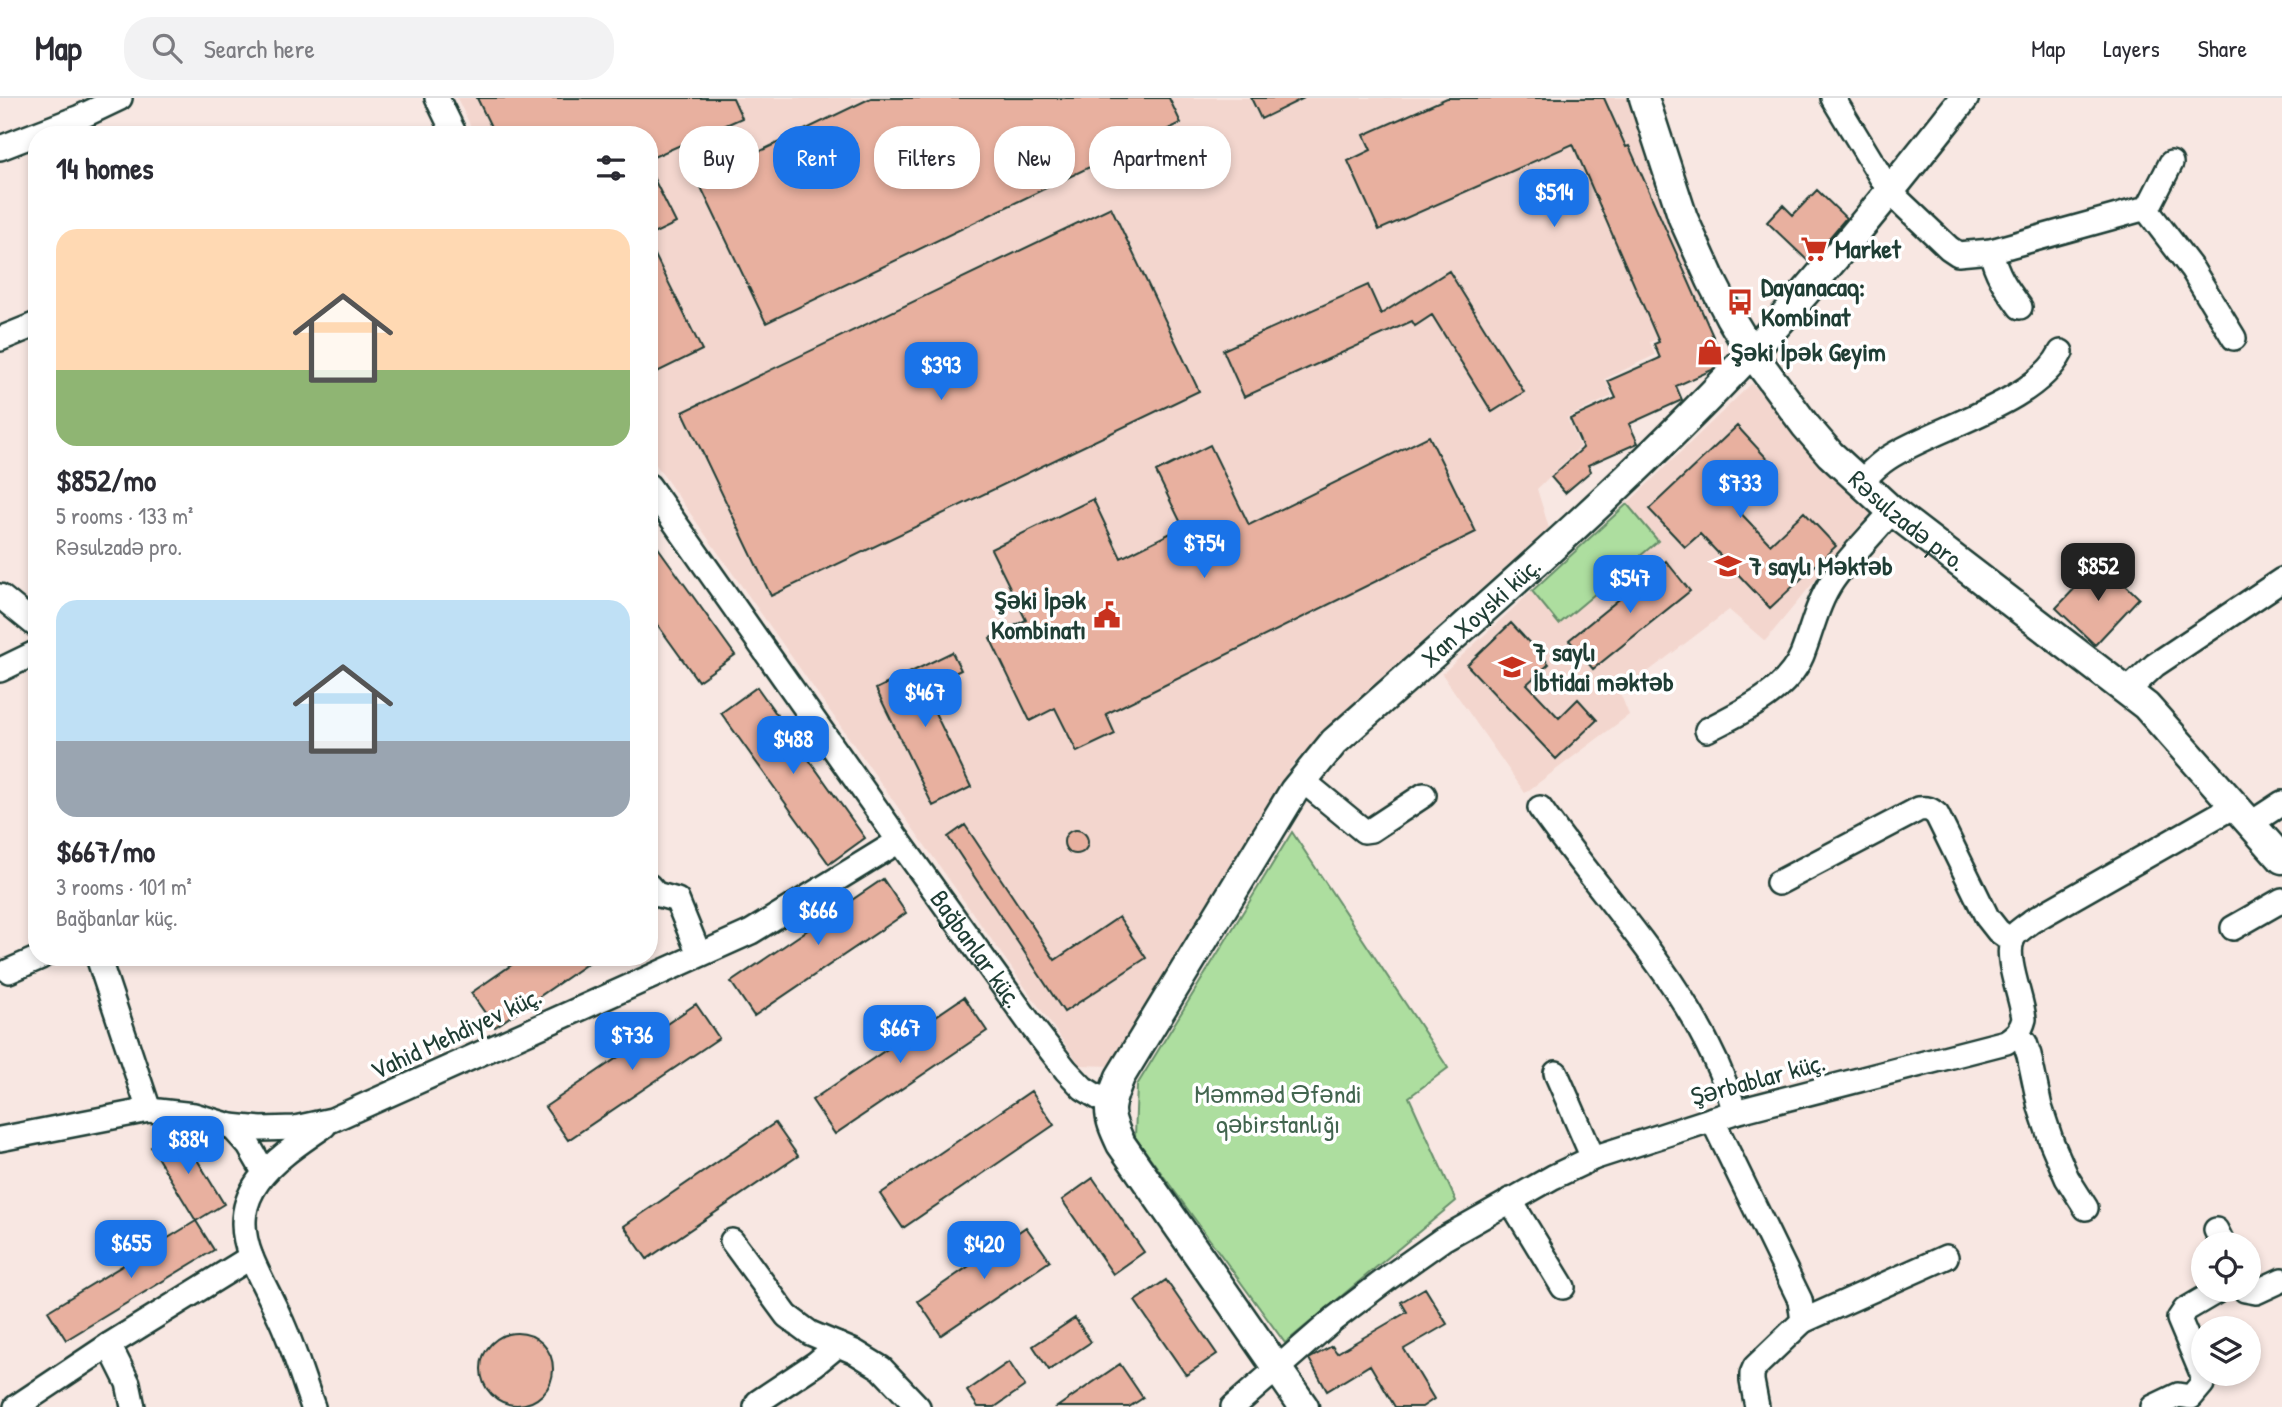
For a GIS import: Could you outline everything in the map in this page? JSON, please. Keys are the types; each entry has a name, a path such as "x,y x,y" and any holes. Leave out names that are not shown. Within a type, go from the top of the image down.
{"street":[{"path":"57,126 120,98"},
{"path":"437,98 451,126"},
{"name":"Rəsulzadə pro.","path":"1644,98 1668,177 1696,248 1730,317 1751,352 1805,425 1830,454 1892,511 2127,691 2165,726 2282,859"},
{"path":"1833,98 1890,192 1958,254 1990,251 2139,210 2147,211 2192,269 2234,338"},
{"name":"Xan Xoyski küç.","path":"1109,1104 1137,1046 1302,780 1334,742 1581,521 1751,352 1890,192 1964,98"},
{"path":"0,148 28,137"},
{"path":"2147,211 2171,163"},
{"path":"1990,251 1998,276 2020,307"},
{"path":"0,339 28,328"},
{"path":"1860,483 1890,457 2027,387 2056,361 2061,352"},
{"name":"Bağbanlar küç.","path":"658,499 899,841 1066,1070 1083,1088 1109,1104"},
{"path":"1707,730 1756,704 1784,679 1801,657 1823,597 1833,580 1892,511"},
{"path":"2127,691 2155,665 2282,580"},
{"path":"0,596 28,619"},
{"path":"0,670 28,656"},
{"path":"1302,780 1364,831 1371,830 1424,795"},
{"path":"2086,1208 2067,1178 2052,1143 2040,1107 2029,1055 2025,1043 2017,1035 2024,1019 2011,960 2012,941 2016,934 2032,921 2242,815 2282,803"},
{"path":"1540,808 1572,854 1618,909 1690,1010 1724,1076 1735,1112"},
{"path":"1778,883 1925,808 1933,810 1937,815 1987,917 1998,931 2012,941"},
{"name":"Vahid Mehdiyev küç.","path":"313,1407 281,1319 251,1257 244,1232 243,1216 251,1193 264,1172 295,1146 332,1121 751,932 899,841"},
{"path":"658,895 677,900 699,954"},
{"path":"2233,928 2282,900"},
{"path":"9,971 28,963"},
{"path":"101,966 149,1110"},
{"name":"Şərbablar küç.","path":"1233,1407 1334,1319 1444,1239 1510,1200 1593,1158 1735,1112 1992,1047 2017,1035"},
{"path":"1556,1073 1593,1158"},
{"path":"1109,1104 1112,1124 1121,1144 1304,1407"},
{"name":"Vahid Mehdiyev küç.","path":"0,1139 149,1110 194,1115 231,1126 261,1129 295,1128 332,1121"},
{"path":"1712,1119 1800,1300 1803,1321"},
{"path":"231,1126 249,1146 264,1172"},
{"path":"1510,1200 1563,1287"},
{"path":"732,1241 787,1316 810,1334 881,1367 918,1407"},
{"path":"16,1407 108,1345 251,1257"},
{"path":"1757,1407 1752,1381 1755,1367 1803,1321 1946,1257"},
{"path":"2261,1290 2282,1280"},
{"path":"2153,1407 2178,1395 2194,1402 2203,1376 2180,1325 2180,1315 2200,1302"},
{"path":"108,1345 128,1383 133,1407"},
{"path":"756,1407 758,1402 815,1364 838,1345"}],"shaded area":[{"name":"Şəki İpək Kombinatı","path":"457,98 1632,98 1658,195 1709,316 1650,342 1655,355 1605,379 1612,396 1567,418 1580,447 1537,489 1549,528 1353,703 1292,765 1111,1066 1080,1065 658,468 658,126 471,126"},
{"name":"7 saylı Məktəb","path":"1752,383 1828,471 1871,513 1765,641 1729,610 1620,693 1629,715 1525,793 1442,674 1532,591 1559,623 1658,541 1627,504"}],"green space":[{"path":"1627,504 1658,541 1559,624 1532,591"},
{"name":"Məmməd Əfəndi qəbirstanlığı","path":"1292,832 1448,1068 1409,1097 1456,1201 1285,1343 1135,1137 1137,1085"}],"building":[{"path":"477,98 733,98 742,118 724,126 679,126 679,146 658,155 658,126 491,126"},
{"path":"871,98 1169,98 1181,123 1175,126 1089,126 1089,167 1075,174 1075,126 994,126 994,189 1044,189 766,323 702,189 759,189 759,152 773,145 773,189 860,189 860,126 813,126"},
{"path":"1251,98 1304,98 1261,119"},
{"path":"1447,98 1604,98 1626,147 1629,146 1723,359 1712,370 1676,386 1682,400 1629,424 1638,443 1588,465 1591,471 1565,493 1551,477 1583,448 1570,419 1616,398 1608,381 1660,358 1654,344 1659,342 1573,144 1379,230 1348,161 1371,150 1364,135"},
{"path":"658,187 676,223 658,232"},
{"path":"1817,190 1846,218 1809,262 1767,222 1783,205 1793,215"},
{"path":"1111,207 1199,391 771,596 683,412"},
{"path":"658,261 702,350 658,372"},
{"path":"1449,271 1524,392 1492,412 1432,315 1415,326 1412,321 1244,397 1223,350 1368,285 1381,314"},
{"path":"1737,426 1773,465 1732,504 1770,544 1804,512 1836,546 1770,608 1700,534 1685,547 1649,509"},
{"path":"1429,436 1476,532 1106,714 1115,734 1077,752 1055,708 1030,721 990,638 1026,620 991,549 1093,499 1121,558 1183,527 1156,472 1210,445 1249,525"},
{"path":"658,548 735,655 698,681 658,625"},
{"path":"1666,561 1690,591 1593,669 1569,640"},
{"path":"2101,561 2139,598 2095,645 2056,608"},
{"path":"1511,623 1549,664 1527,684 1559,718 1578,699 1597,720 1556,759 1467,665"},
{"path":"952,652 961,670 923,688 971,787 933,806 876,689"},
{"path":"757,687 865,838 829,864 721,713"},
{"path":"965,825 1055,960 1119,917 1146,958 1064,1012 948,837"},
{"path":"1076,830 1087,837 1088,842 1081,853 1076,854 1065,847 1064,842 1071,831"},
{"path":"883,879 906,913 754,1016 731,982"},
{"path":"510,966 584,966 495,1027 471,993"},
{"path":"964,997 987,1031 835,1134 812,1100"},
{"path":"696,1004 719,1038 568,1140 545,1107"},
{"path":"1031,1091 1054,1125 903,1228 880,1194"},
{"path":"775,1123 798,1156 647,1259 624,1226"},
{"path":"179,1130 224,1204 196,1221 151,1147"},
{"path":"1093,1178 1144,1252 1113,1274 1062,1200"},
{"path":"196,1221 214,1250 66,1340 48,1311"},
{"path":"1026,1227 1050,1261 941,1335 918,1301"},
{"path":"1166,1280 1217,1354 1186,1375 1135,1301"},
{"path":"1425,1288 1447,1324 1404,1349 1434,1399 1422,1407 1395,1407 1370,1365 1327,1391 1309,1359 1332,1346 1337,1353 1407,1312 1401,1302"},
{"path":"1075,1318 1091,1342 1049,1370 1033,1346"},
{"path":"517,1333 531,1336 543,1343 550,1355 553,1369 550,1383 543,1395 531,1402 517,1405 503,1402 491,1395 484,1383 481,1369 484,1355 491,1343 503,1336"},
{"path":"1009,1362 1025,1386 995,1407 978,1407 967,1391"},
{"path":"1120,1364 1143,1398 1129,1407 1057,1407"}],"place":[{"name":"Market","path":"1814,249"},
{"name":"Dayanacaq: Kombinat","path":"1740,302"},
{"name":"Şəki İpək Geyim","path":"1710,352"},
{"name":"7 saylı Məktəb","path":"1728,566"},
{"name":"Şəki İpək Kombinatı","path":"1107,615"},
{"name":"7 saylı İbtidai məktəb","path":"1512,667"}]}
